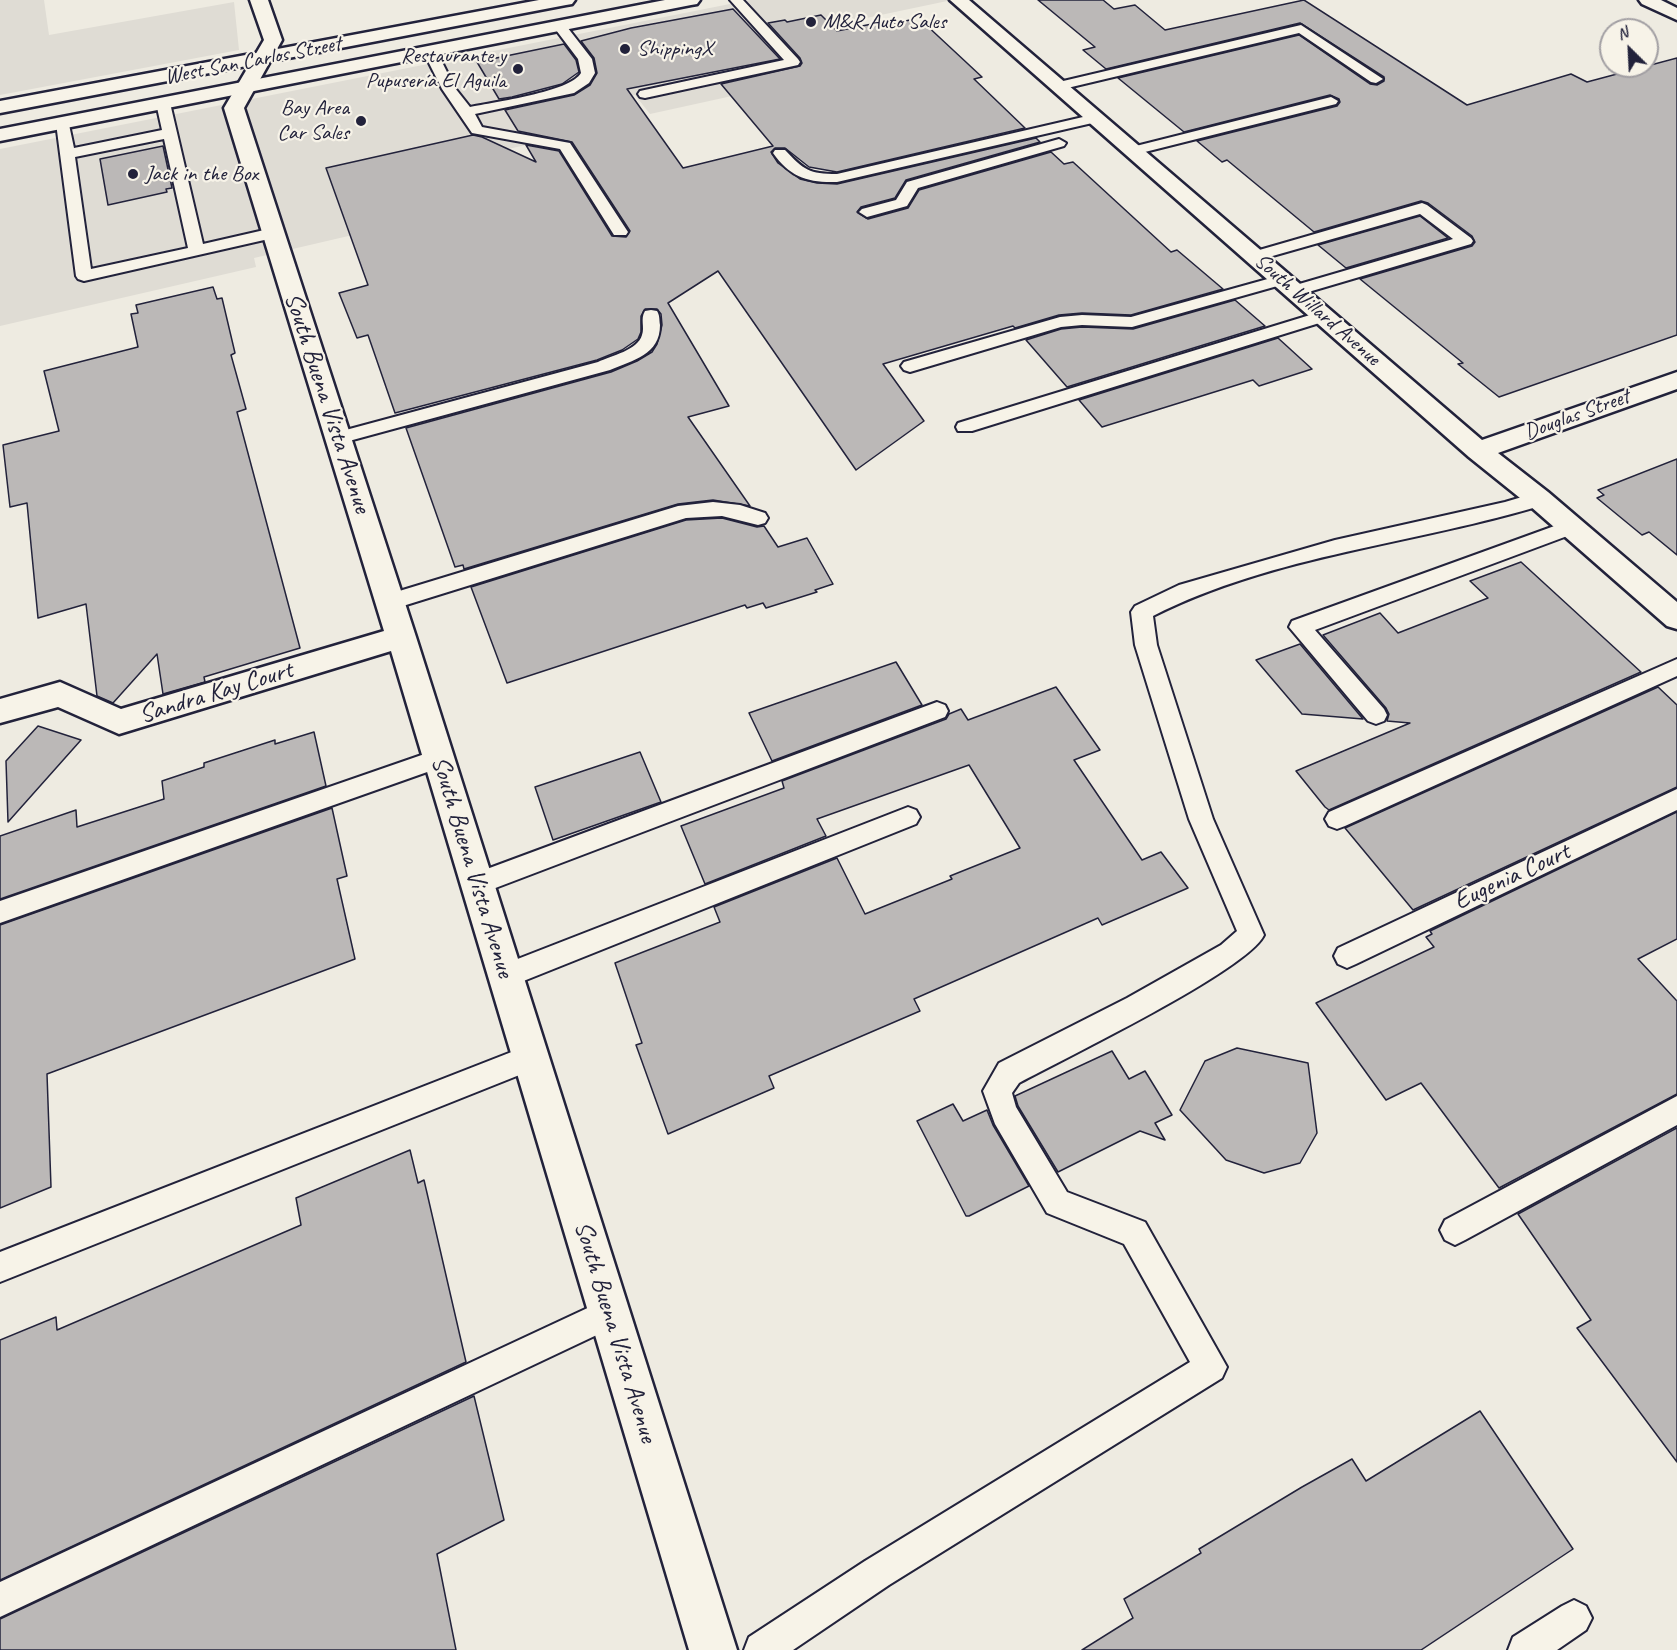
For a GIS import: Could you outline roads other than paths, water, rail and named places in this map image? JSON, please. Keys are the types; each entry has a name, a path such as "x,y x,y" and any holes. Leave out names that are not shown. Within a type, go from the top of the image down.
{"street":[{"name":"South Buena Vista Avenue","path":"259,0 273,40 234,108 532,1057 713,1650"},
{"name":"West San Carlos Street","path":"0,107 566,0"},
{"name":"West San Carlos Street","path":"0,135 691,0"},
{"name":"South Willard Avenue","path":"959,0 1478,451 1539,499 1677,618"},
{"path":"1648,0 1677,15"},
{"name":"Douglas Street","path":"1478,451 1677,380"},
{"name":"Sandra Kay Court","path":"0,711 60,693 119,722 401,637"}],"lane":[{"path":"645,94 792,62 736,0"},
{"path":"467,112 569,90 584,80 588,73 585,59 559,26"},
{"path":"1059,86 1301,30 1376,79"},
{"path":"430,51 449,88 477,130 565,146 620,232"},
{"path":"1133,151 1331,101"},
{"path":"163,103 196,250"},
{"path":"63,123 84,276 273,232"},
{"path":"780,153 801,175 814,179 837,178 1101,124"},
{"path":"867,212 902,203 912,185 1101,124"},
{"path":"67,154 170,133"},
{"path":"910,366 1060,322 1082,320 1132,322 1466,241 1422,208 1255,256"},
{"path":"338,438 612,363 644,348 651,335 651,315"},
{"path":"965,427 1323,316"},
{"path":"762,1650 877,1573 1211,1366 1134,1233 1057,1203 1005,1114 997,1091 1009,1073 1136,1007 1230,953 1251,935 1201,819 1146,645 1142,612 1186,590 1335,547 1539,499"},
{"path":"390,602 685,511 712,508 737,510 758,518"},
{"path":"1376,715 1300,627 1571,527"},
{"path":"1337,819 1677,667"},
{"path":"477,884 937,711"},
{"path":"0,912 439,758"},
{"name":"Eugenia Court","path":"1347,956 1677,799"},
{"path":"506,976 908,817"},
{"path":"0,1268 532,1057"},
{"path":"1455,1230 1677,1110"},
{"path":"0,1600 609,1313"},
{"path":"1526,1650 1574,1617"}],"place":[{"name":"M&R Auto Sales","path":"811,22"},
{"name":"ShippingX","path":"625,49"},
{"name":"Restaurante y Pupusería El Aguila","path":"518,69"},
{"name":"Bay Area Car Sales","path":"361,121"},
{"name":"Jack in the Box","path":"133,174"}]}
